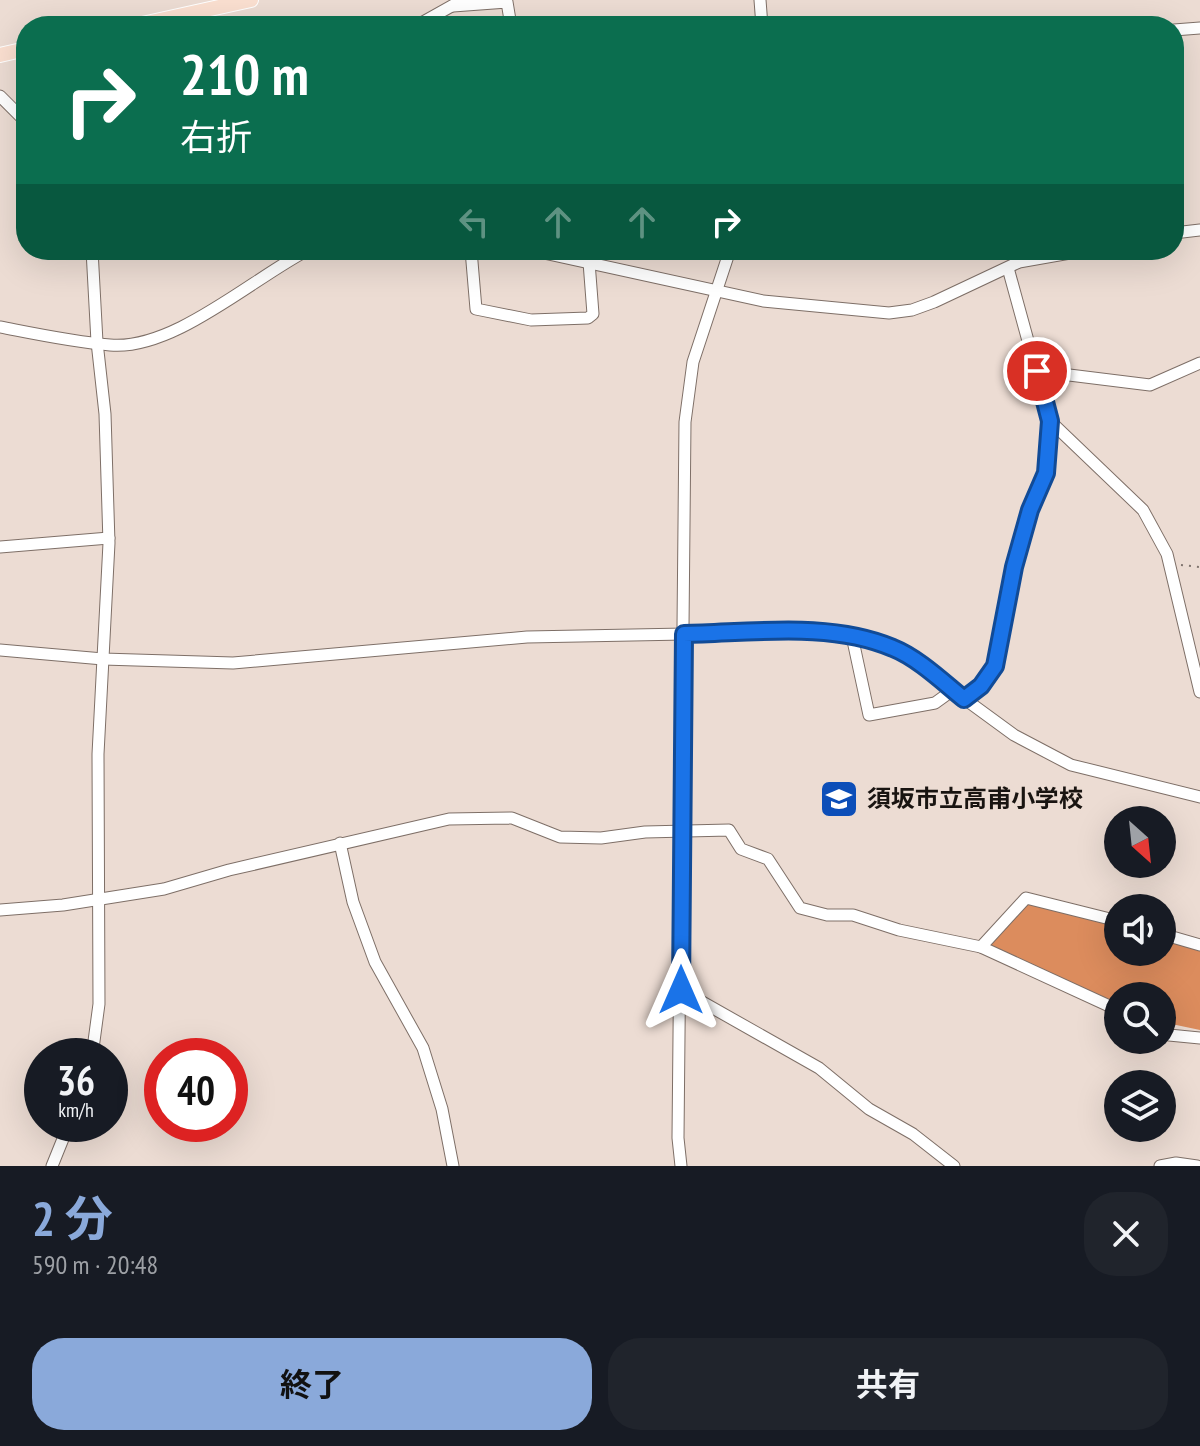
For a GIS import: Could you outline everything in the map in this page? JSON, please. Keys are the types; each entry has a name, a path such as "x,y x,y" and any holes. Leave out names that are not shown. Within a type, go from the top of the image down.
{"main road":[{"path":"178,16 251,0"}],"street":[{"path":"434,16 458,3 508,1"},
{"path":"0,96 16,112"},
{"path":"93,260 105,414 109,538 98,754 99,1004 94,1038"},
{"path":"0,327 111,346 155,338 192,323 292,260"},
{"path":"472,260 476,309 531,320 588,318 593,314 589,262"},
{"path":"579,260 763,301 889,313 912,310 934,302 1014,260 1050,421 1046,473 1030,510 1014,567 995,666 981,686 964,699"},
{"path":"681,1166 678,1138 685,422 693,362 727,260"},
{"path":"1037,371 1150,385 1200,363"},
{"path":"1050,421 1143,510 1170,564 1200,692"},
{"path":"0,547 109,538"},
{"path":"0,650 103,659 233,663 527,637 786,632 852,636 895,648 1014,735 1071,765 1200,797"},
{"path":"852,636 869,715 935,703 953,690"},
{"path":"0,910 98,900 164,889 229,870 449,819 512,818 560,837 601,838 645,832 729,830 741,849 768,859 800,908 827,915 853,915 899,930 981,947 1104,1004"},
{"path":"340,843 353,902 375,962 423,1048 442,1109 453,1166"},
{"path":"981,947 1026,898 1104,918"},
{"path":"1176,938 1200,945"},
{"path":"681,990 819,1068 869,1109 913,1134 954,1166"},
{"path":"1176,1034 1200,1038"},
{"path":"52,1166 62,1142"},
{"path":"1160,1166 1176,1163 1197,1166"}],"path":[{"path":"1170,564 1200,567"}],"shaded area":[{"path":"1027,902 1104,923 1104,966 1176,966 1176,943 1200,949 1200,1030 1176,1025 1176,982 1104,982 1104,997 986,946"}],"place":[{"name":"須坂市立高甫小学校","path":"839,799"}],"route":[{"path":"681,990 684,634 786,632 852,636 895,648 964,699 981,686 995,666 1014,567 1030,510 1046,473 1050,421 1037,371"}]}
